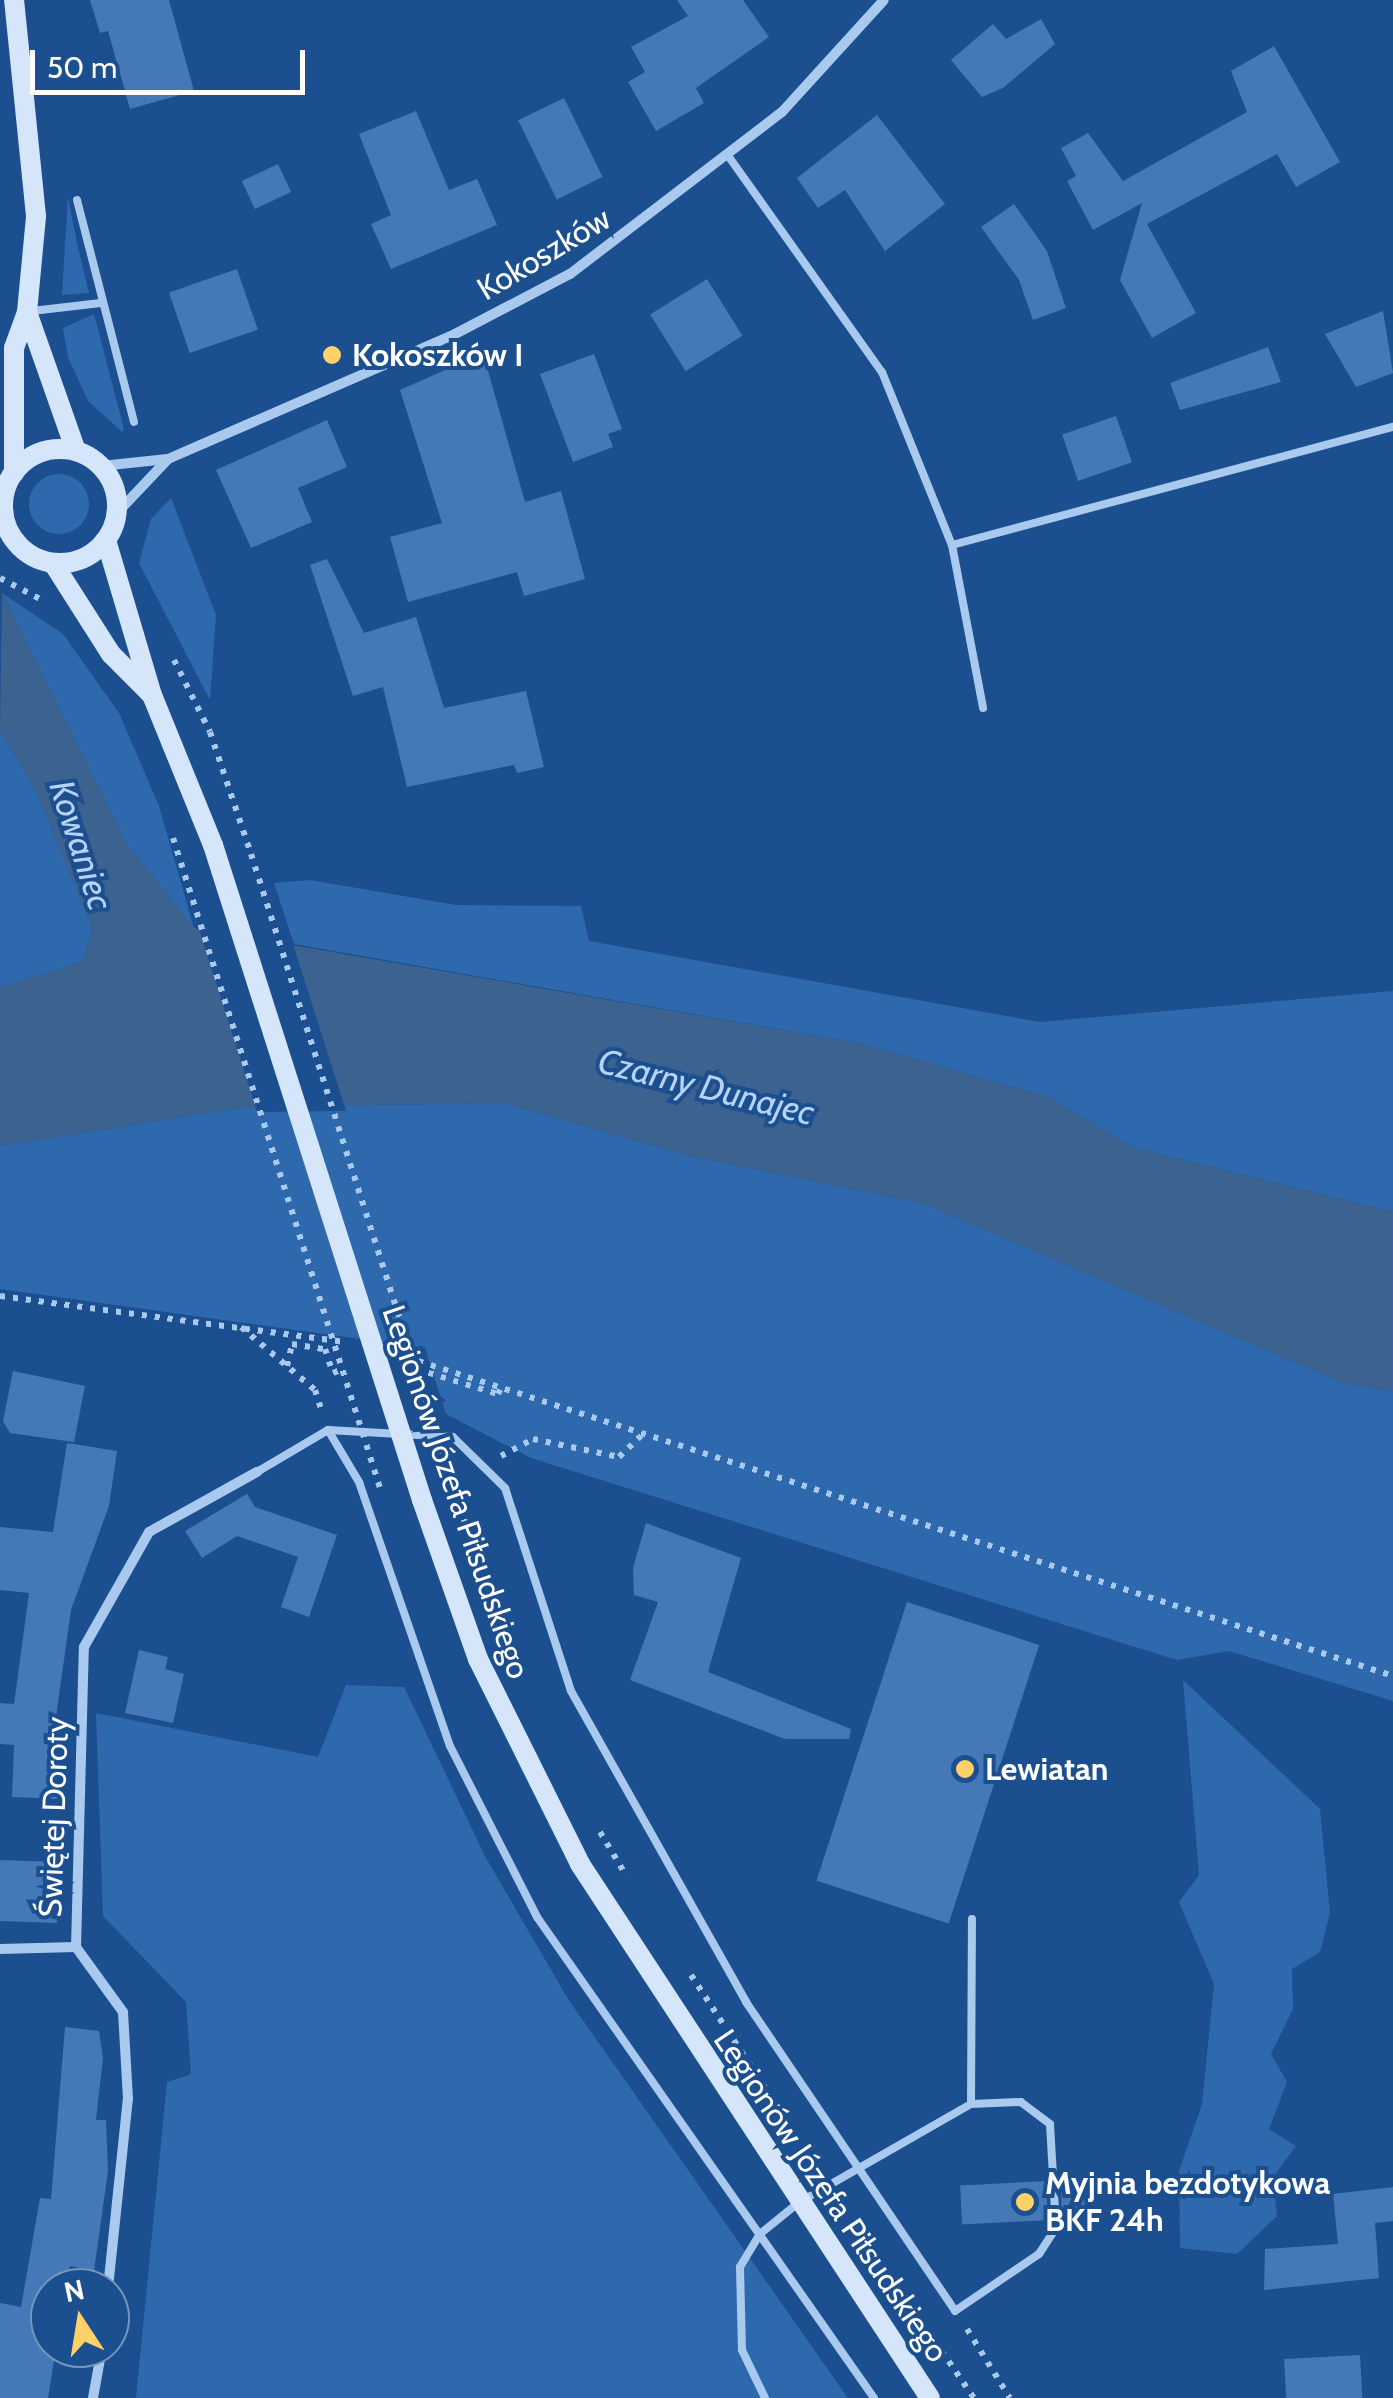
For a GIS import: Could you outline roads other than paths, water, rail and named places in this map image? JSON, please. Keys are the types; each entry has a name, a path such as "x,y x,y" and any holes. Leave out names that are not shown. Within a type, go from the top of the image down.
{"street":[{"path":"14,0 36,216 27,312 14,348 14,473"},
{"name":"Kokoszków","path":"101,466 168,458 553,283 729,158 837,58 884,0"},
{"path":"27,312 76,451"},
{"path":"0,551 24,550 54,562 82,558 106,540 116,513 114,488 101,466 76,451 36,454 14,473 2,495 6,524 24,550"},
{"name":"Kokoszków","path":"116,513 168,458"},
{"name":"Legionów Józefa Piłsudskiego","path":"106,540 152,695 213,846 422,1500 478,1659 539,1788 670,2011 930,2398"},
{"name":"Legionów Józefa Piłsudskiego","path":"54,562 111,654 152,695"},
{"name":"Świętej Doroty","path":"110,2268 128,2098 123,2012 76,1946 84,1647 149,1532 256,1472"},
{"path":"0,1949 76,1946"},
{"path":"93,2398 98,2368"}],"lane":[{"path":"729,158 882,372 952,545 984,708"},
{"path":"77,200 134,422"},
{"path":"27,312 101,303"},
{"path":"952,545 1393,427"},
{"path":"328,1430 359,1482 450,1746 538,1917 874,2398"},
{"path":"256,1472 328,1430 453,1437 505,1488 571,1691 746,2002 856,2165 955,2311 1039,2254 1056,2228 1050,2124 1020,2102 971,2104 856,2165 760,2234 740,2267 742,2350 765,2398"},
{"path":"971,2104 972,1919"}],"water":[{"path":"2,593 128,846 194,928 863,1044 1051,1098 1131,1147 1393,1212 1393,1391 1346,1384 922,1203 694,1157 504,1103 244,1107 0,1146 0,988 83,961 93,929 35,789 0,730"}],"place":[{"name":"Kokoszków I","path":"332,355"},
{"name":"Lewiatan","path":"965,1769"},
{"name":"Myjnia bezdotykowa BKF 24h","path":"1025,2202"}],"water label":[{"name":"Kowaniec","path":"81,845"},
{"name":"Czarny Dunajec","path":"706,1087"}]}
